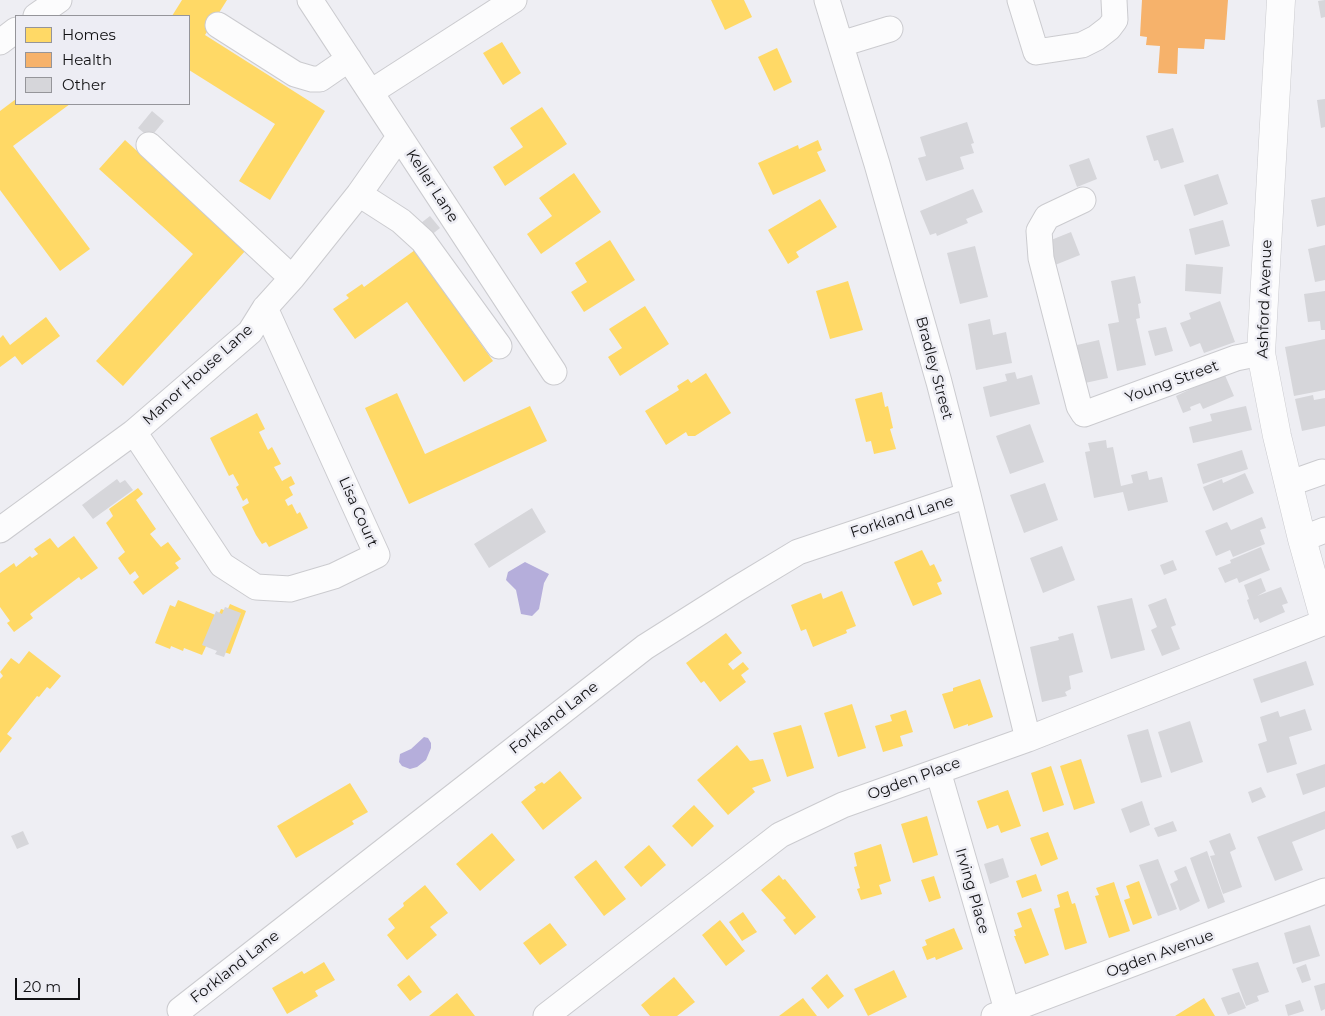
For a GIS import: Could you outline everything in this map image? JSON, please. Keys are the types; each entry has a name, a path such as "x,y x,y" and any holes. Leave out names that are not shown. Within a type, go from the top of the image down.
{"main road":[{"name":"Ashford Avenue","path":"1281,0 1261,353 1276,436 1288,484 1313,535 1325,621"}],"street":[{"path":"37,15 59,0"},
{"name":"Keller Lane","path":"310,0 554,372"},
{"path":"371,92 514,0"},
{"name":"Bradley Street","path":"827,0 895,227 968,495 1028,739"},
{"path":"1020,0 1036,52 1082,46 1096,38 1109,28 1115,20 1114,0"},
{"path":"218,25 295,74 312,79 320,78 349,59"},
{"path":"841,44 890,29"},
{"path":"0,42 15,31"},
{"name":"Manor House Lane","path":"0,530 134,432 250,332 265,308 292,278 359,194 399,137"},
{"path":"149,146 292,278"},
{"path":"359,194 401,221 423,241 499,346"},
{"name":"Young Street","path":"1083,200 1047,217 1039,231 1041,258 1079,406 1084,414 1236,358 1261,353"},
{"name":"Lisa Court","path":"134,432 222,565 256,587 290,589 334,576 377,555 265,308"},
{"path":"1288,484 1322,472"},
{"name":"Forkland Lane","path":"180,1010 645,647 798,552 968,495"},
{"name":"Ogden Place","path":"546,1016 780,835 843,805 1028,739 1325,621"},
{"name":"Irving Place","path":"938,771 1000,1013"},
{"name":"Ogden Avenue","path":"1000,1013 1325,891"}],"shaded area":[{"path":"525,562 549,574 544,583 539,609 532,616 521,614 516,590 506,580 508,572"},
{"path":"424,737 428,738 431,743 426,760 417,767 410,769 402,766 399,762 400,754 411,749"}],"building: Homes":[{"path":"182,0 227,0 205,35 325,111 270,200 239,181 275,124 190,71 190,15 173,15"},
{"path":"711,0 744,0 752,17 725,30"},
{"path":"502,42 521,73 503,85 483,53"},
{"path":"777,48 792,82 774,91 758,57"},
{"path":"15,100 15,105 69,105 13,146 90,249 60,271 0,190 0,111"},
{"path":"542,107 567,144 505,186 493,167 523,147 510,128"},
{"path":"125,140 246,250 123,386 96,361 193,254 99,169"},
{"path":"818,140 822,150 817,152 826,171 773,195 758,163 798,145 799,149"},
{"path":"574,173 601,212 541,254 527,234 552,216 539,198"},
{"path":"820,199 837,227 796,252 799,257 788,264 768,230"},
{"path":"610,240 635,280 584,312 571,292 587,282 575,263"},
{"path":"415,250 493,361 464,382 407,302 355,339 333,309 349,298 346,295 362,284 364,287"},
{"path":"848,281 863,330 830,339 816,291"},
{"path":"645,306 669,344 620,376 608,357 622,348 609,329"},
{"path":"46,317 60,336 22,365 15,356 0,367 0,338 3,335 10,345"},
{"path":"706,373 731,413 695,436 688,436 686,432 666,445 645,411 679,390 677,386 688,379 691,383"},
{"path":"882,392 885,407 888,406 893,428 890,429 896,449 874,454 871,441 866,442 855,399"},
{"path":"397,393 425,454 530,406 547,441 409,504 365,408"},
{"path":"257,413 265,429 259,432 268,450 272,447 281,464 274,467 282,481 291,476 295,484 289,487 293,495 285,500 288,506 292,504 297,514 300,512 308,528 269,547 266,542 262,544 256,535 242,507 249,503 247,498 243,501 236,487 239,485 233,474 229,476 210,438"},
{"path":"138,488 143,494 136,500 156,529 150,534 161,547 168,542 181,559 175,563 179,568 143,595 133,582 139,577 135,571 130,575 118,558 125,552 106,523 113,516 109,509"},
{"path":"74,536 98,568 81,580 79,577 35,610 30,614 33,618 14,632 7,623 10,621 0,607 0,573 14,563 16,567 30,556 32,558 38,554 34,549 50,538 58,548"},
{"path":"922,550 930,566 934,564 942,581 937,583 942,594 913,606 894,562"},
{"path":"842,591 856,626 846,630 847,633 813,647 806,629 801,631 791,605 821,593 823,599"},
{"path":"178,600 218,616 221,609 227,611 230,604 246,611 230,654 221,651 222,648 208,642 202,655 184,648 183,651 171,646 170,649 155,643 170,605 175,607"},
{"path":"726,633 742,653 728,664 733,670 743,662 749,669 741,675 746,682 720,702 704,681 701,683 686,663"},
{"path":"29,651 61,676 50,689 47,687 39,697 37,696 7,734 12,738 0,753 0,679 3,676 0,672 11,658 19,664"},
{"path":"980,679 993,717 954,729 942,694 953,691 953,688"},
{"path":"852,704 866,748 838,757 824,713"},
{"path":"906,710 913,732 900,736 903,746 883,752 875,726 892,721 890,715"},
{"path":"801,725 814,768 787,777 773,733"},
{"path":"737,745 750,761 763,759 771,781 752,788 755,792 728,815 697,780"},
{"path":"1081,759 1095,803 1074,810 1060,766"},
{"path":"1051,766 1064,805 1043,812 1031,773"},
{"path":"560,771 582,798 543,830 521,802 536,790 534,787 542,782 544,784"},
{"path":"350,783 368,812 352,821 354,824 296,858 277,826"},
{"path":"1008,790 1021,826 1001,833 998,825 987,829 977,801"},
{"path":"694,805 714,826 692,847 672,826"},
{"path":"927,816 938,855 913,863 901,824"},
{"path":"1048,832 1058,859 1041,866 1030,838"},
{"path":"492,833 515,860 480,891 456,864"},
{"path":"881,844 891,881 879,885 882,894 861,900 857,889 860,888 854,867 857,866 854,853"},
{"path":"649,845 666,865 641,887 624,867"},
{"path":"596,860 626,899 604,916 574,877"},
{"path":"1036,874 1042,891 1022,898 1016,881"},
{"path":"779,875 783,880 785,879 816,917 795,935 783,920 786,918 761,890"},
{"path":"934,876 941,898 929,902 921,880"},
{"path":"1139,881 1152,918 1133,925 1124,900 1130,898 1126,886"},
{"path":"1114,882 1130,931 1109,938 1095,896 1099,895 1096,888"},
{"path":"425,885 448,913 430,927 437,935 407,960 387,935 395,928 388,919 404,906 403,903"},
{"path":"1068,891 1072,904 1075,903 1087,943 1065,950 1054,909 1060,907 1057,895"},
{"path":"1031,908 1049,955 1025,964 1014,936 1016,936 1014,930 1022,927 1017,913"},
{"path":"743,912 757,932 742,941 729,922"},
{"path":"720,920 745,951 726,966 702,935"},
{"path":"550,923 567,945 540,965 523,943"},
{"path":"954,928 963,949 936,960 935,957 927,960 922,947 927,945 925,940"},
{"path":"324,962 335,980 315,991 318,996 287,1014 272,988 302,971 304,974"},
{"path":"894,970 907,997 868,1016 854,989"},
{"path":"827,974 844,996 828,1009 811,988"},
{"path":"409,975 422,992 410,1001 397,985"},
{"path":"674,977 695,1002 677,1016 650,1016 641,1005"},
{"path":"457,993 475,1016 429,1016"},
{"path":"803,998 817,1016 779,1016"},
{"path":"1204,998 1215,1016 1175,1016"}],"building: Health":[{"path":"1142,0 1228,0 1225,40 1205,39 1204,49 1178,48 1177,74 1158,73 1160,46 1146,45 1147,37 1140,36"}],"building: Other":[{"path":"1325,0 1325,17 1321,18 1318,1"},
{"path":"1325,99 1325,127 1321,128 1317,100"},
{"path":"152,111 164,121 150,138 138,128"},
{"path":"967,122 974,143 971,144 974,153 960,157 964,169 926,181 918,158 926,156 920,137"},
{"path":"1173,128 1184,162 1161,169 1158,160 1154,161 1146,136"},
{"path":"1089,158 1097,179 1077,187 1069,165"},
{"path":"1218,174 1228,204 1194,216 1184,185"},
{"path":"973,189 983,212 966,219 968,223 937,236 936,233 930,235 920,211"},
{"path":"1325,197 1325,225 1317,227 1311,200"},
{"path":"430,216 440,228 430,236 421,223"},
{"path":"1223,220 1230,246 1195,255 1189,229"},
{"path":"1071,232 1080,255 1055,265 1046,242"},
{"path":"1325,245 1325,280 1315,282 1308,249"},
{"path":"975,246 988,297 960,304 947,253"},
{"path":"1186,264 1223,267 1221,294 1185,291"},
{"path":"1135,276 1141,303 1138,304 1140,318 1136,319 1146,365 1117,371 1108,324 1119,322 1111,281"},
{"path":"1325,291 1325,330 1321,330 1320,321 1308,322 1304,294"},
{"path":"1220,301 1235,342 1204,353 1200,343 1190,347 1180,323 1191,319 1189,313"},
{"path":"990,319 993,335 1006,332 1012,363 976,370 968,324"},
{"path":"1166,327 1173,351 1155,356 1148,331"},
{"path":"1325,339 1325,390 1294,396 1285,347"},
{"path":"1099,340 1108,378 1085,383 1077,345"},
{"path":"1015,372 1017,379 1032,375 1040,404 990,417 983,387 1007,381 1005,374"},
{"path":"1224,373 1234,396 1203,409 1200,403 1190,407 1191,410 1183,413 1176,396"},
{"path":"1313,395 1314,400 1325,398 1325,426 1302,431 1295,399"},
{"path":"1246,406 1252,430 1193,443 1189,427 1212,421 1210,414"},
{"path":"1030,424 1044,462 1010,474 996,436"},
{"path":"1106,440 1107,448 1113,447 1121,486 1133,483 1131,475 1147,471 1149,480 1162,477 1168,502 1128,511 1123,492 1094,498 1085,452 1090,451 1088,443"},
{"path":"1242,450 1248,469 1203,484 1197,464"},
{"path":"1245,473 1254,493 1213,511 1203,487 1222,479 1223,483"},
{"path":"117,479 120,483 125,480 133,490 93,519 82,505"},
{"path":"1045,483 1058,520 1024,533 1010,495"},
{"path":"532,508 546,532 489,568 474,544"},
{"path":"1262,517 1266,528 1260,530 1265,544 1233,557 1230,550 1216,556 1205,531 1227,522 1231,530"},
{"path":"1062,546 1075,580 1043,593 1030,558"},
{"path":"1261,547 1270,570 1239,583 1237,578 1225,583 1218,568 1231,563 1230,560"},
{"path":"1173,560 1177,570 1164,575 1160,565"},
{"path":"1261,578 1266,591 1257,596 1281,587 1288,603 1282,605 1285,612 1260,623 1258,618 1254,620 1244,585"},
{"path":"1132,598 1145,650 1111,659 1097,606"},
{"path":"1166,598 1176,625 1171,627 1180,649 1162,656 1151,630 1157,627 1148,605"},
{"path":"225,607 241,613 224,657 215,654 217,651 202,645 216,611 222,614"},
{"path":"1073,633 1083,672 1069,676 1071,689 1065,692 1067,696 1042,702 1030,647 1059,640 1058,637"},
{"path":"1306,661 1314,685 1261,703 1253,679"},
{"path":"1305,709 1312,730 1289,737 1297,764 1267,773 1258,744 1267,741 1260,717 1278,711 1280,717"},
{"path":"1190,721 1203,762 1171,773 1158,732"},
{"path":"1148,729 1162,777 1141,783 1127,735"},
{"path":"1325,764 1325,787 1303,795 1296,774"},
{"path":"1261,787 1266,797 1252,803 1248,792"},
{"path":"1142,801 1150,825 1130,833 1121,809"},
{"path":"1325,811 1325,829 1292,842 1303,870 1275,881 1257,837"},
{"path":"1173,821 1177,831 1158,837 1154,828"},
{"path":"23,831 29,844 17,849 11,836"},
{"path":"1230,833 1236,849 1230,852 1242,887 1223,894 1210,856 1215,855 1209,841"},
{"path":"1207,851 1225,902 1208,909 1190,858"},
{"path":"1003,858 1009,877 990,884 984,864"},
{"path":"1158,859 1177,909 1158,916 1139,865"},
{"path":"1186,866 1200,901 1180,911 1170,884 1178,880 1174,871"},
{"path":"1310,925 1320,956 1293,964 1284,933"},
{"path":"1258,962 1269,992 1257,996 1259,1001 1246,1006 1232,969"},
{"path":"1306,964 1311,980 1302,983 1296,968"},
{"path":"1325,983 1325,1009 1321,1011 1314,986"},
{"path":"1239,992 1246,1008 1228,1015 1221,998"},
{"path":"1300,1000 1304,1011 1288,1016 1285,1005"}]}
